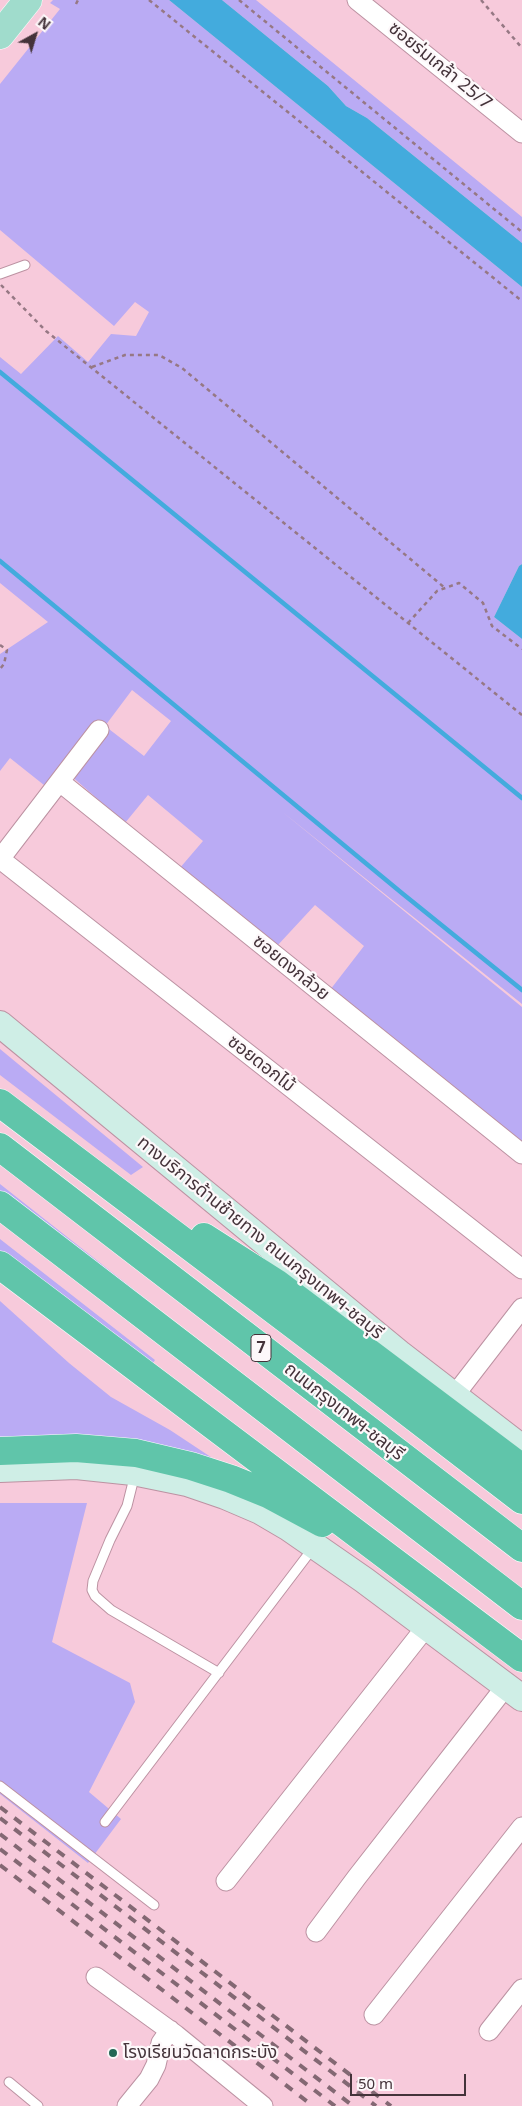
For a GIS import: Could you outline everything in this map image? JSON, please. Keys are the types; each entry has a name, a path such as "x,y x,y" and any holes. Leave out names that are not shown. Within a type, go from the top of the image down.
{"highway":[{"path":"0,1103 522,1500"},
{"name":"ถนนกรุงเทพฯ-ชลบุรี","path":"0,1147 522,1548"},
{"path":"76,1160 222,1248 276,1283 522,1468"},
{"path":"0,1205 522,1606"},
{"path":"0,1265 522,1658"},
{"path":"335,1356 398,1429 508,1520 522,1538"},
{"path":"0,1451 76,1448 136,1454 191,1466 268,1494 404,1568"}],"main road":[{"path":"0,35 28,0"},
{"name":"ทางบริการด้านซ้ายทาง ถนนกรุงเทพฯ-ชลบุรี","path":"0,1024 454,1396 522,1448"},
{"path":"0,1469 76,1466 136,1472 187,1484 225,1496 260,1511 314,1546 514,1692"}],"street":[{"name":"ซอยร่มเกล้า 25/7","path":"357,0 522,133"},
{"path":"0,859 99,730"},
{"name":"ซอยดงกล้วย","path":"60,782 522,1154"},
{"name":"ซอยดอกไม้","path":"0,859 522,1269"},
{"path":"454,1396 522,1308"},
{"path":"226,1881 426,1626"},
{"path":"316,1932 357,1877 514,1692"},
{"path":"374,2015 522,1828"},
{"path":"96,1977 170,2030 263,2106"},
{"path":"489,2031 522,1989"},
{"path":"127,2106 149,2079 156,2065 161,2043 170,2030"}],"lane":[{"path":"0,274 25,265"},
{"path":"136,1472 127,1506 110,1540 93,1581 92,1590 95,1596 111,1610 219,1673"},
{"path":"105,1822 314,1546"},
{"path":"0,1786 154,1905"},
{"path":"9,2082 38,2106"}],"path":[{"path":"76,4 78,0"},
{"path":"149,0 522,301"},
{"path":"239,0 522,232"},
{"path":"481,0 522,48"},
{"path":"0,284 46,331 522,715"},
{"path":"91,367 125,355 159,355 182,368 445,588"},
{"path":"408,622 437,591 459,583 483,603 492,626 522,649"},
{"path":"0,645 7,650 4,664 0,669"}],"shaded area":[{"path":"53,0 169,0 522,287 522,564 519,566 494,617 522,639 522,1004 280,810 522,1007 522,1144 330,990 364,946 315,905 277,946 179,869 203,841 148,795 125,823 69,774 54,793 10,758 0,771 0,654 48,622 0,583 0,357 21,374 58,336 88,362 111,334 136,336 149,312 135,302 114,326 0,230 0,84 60,9 50,3","holes":["132,690 171,721 144,756 105,726"]},
{"path":"222,0 256,0 522,217 522,243 367,118 346,106 328,86"},
{"path":"0,1049 143,1167 131,1175 0,1075"},
{"path":"0,1184 227,1363 0,1191"},
{"path":"0,1239 155,1360 149,1369 0,1255"},
{"path":"0,1301 69,1363 111,1397 170,1430 241,1477 0,1446"},
{"path":"0,1503 87,1503 52,1642 130,1683 135,1702 89,1792 121,1819 88,1863 0,1794"}],"water":[{"path":"169,0 222,0 328,86 346,106 367,118 522,243 522,287"},
{"path":"522,564 522,639 494,617 519,566"}],"waterway":[{"path":"0,372 522,798"},
{"path":"0,561 522,990"}],"railway":[{"path":"0,1807 391,2106"},
{"path":"0,1818 376,2106"},
{"path":"0,1834 353,2106"},
{"path":"0,1849 335,2106"},
{"path":"0,1865 313,2106"}],"place":[{"name":"โรงเรียนวัดลาดกระบัง","path":"113,2053"}]}
